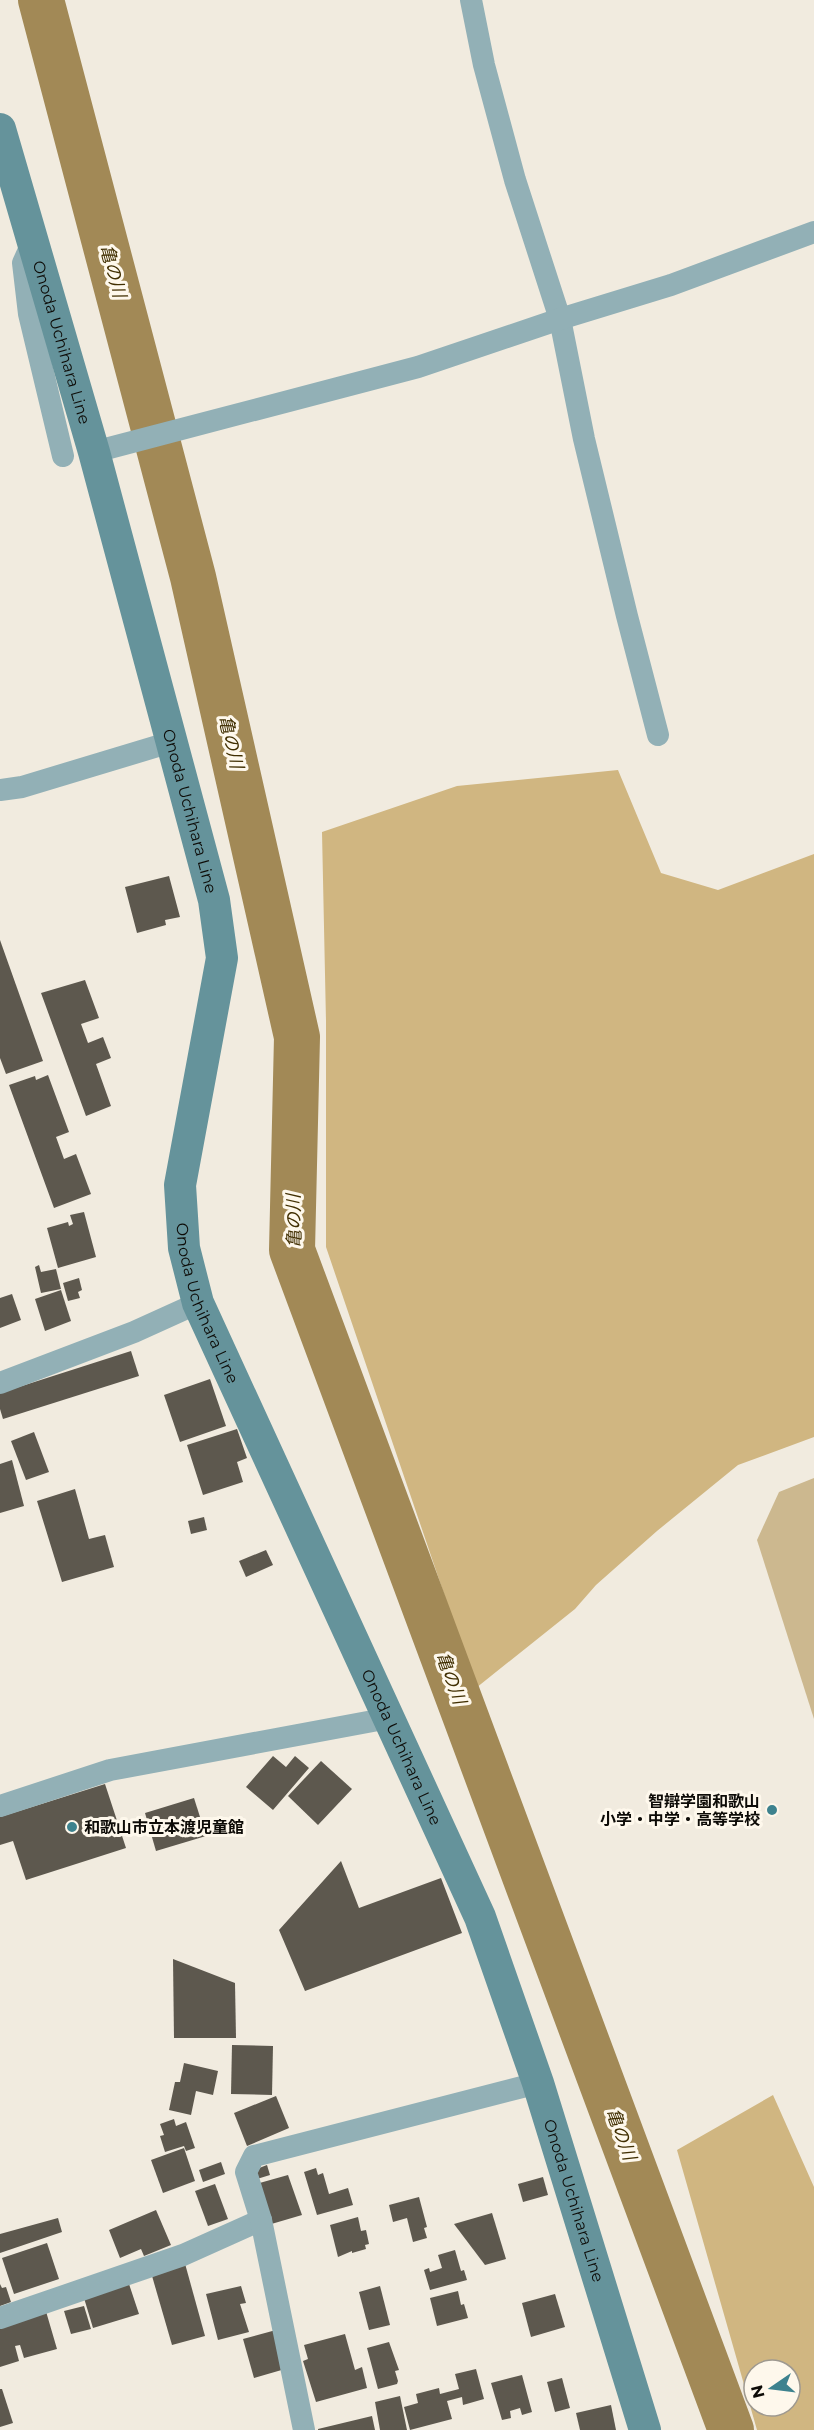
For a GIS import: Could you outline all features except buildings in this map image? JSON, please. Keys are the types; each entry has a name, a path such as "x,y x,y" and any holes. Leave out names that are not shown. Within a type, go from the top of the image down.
{"main road":[{"name":"Onoda Uchihara Line","path":"0,129 33,241 102,449 171,741 214,900 222,958 180,1185 184,1248 198,1304 480,1917 538,2083 645,2430"}],"street":[{"path":"471,0 484,65 515,180 560,319 584,439 658,735"},
{"path":"102,449 418,367 560,319 671,285 814,232"},
{"path":"33,241 23,263 29,314 63,456"},
{"path":"0,790 22,787 171,741"},
{"path":"0,1383 134,1332 198,1304"},
{"path":"0,1806 110,1770 389,1718"},
{"path":"304,2430 261,2220 246,2172 254,2156 538,2083"},
{"path":"0,2318 183,2256 261,2220"}],"shaded area":[{"path":"618,770 661,873 718,890 814,854 814,1437 738,1465 657,1531 596,1585 575,1609 476,1688 326,1247 326,1021 322,832 457,786"},
{"path":"814,1478 814,1719 757,1540 779,1492"},
{"path":"773,2095 814,2187 814,2430 757,2430 754,2418 802,2418 802,2358 742,2358 742,2378 677,2150"}],"waterway":[{"name":"亀の川","path":"41,0 193,577 297,1037 292,1250 731,2430"}],"place":[{"name":"智辯学園和歌山 小学・中学・高等学校","path":"772,1810"},
{"name":"和歌山市立本渡児童館","path":"72,1827"}]}
